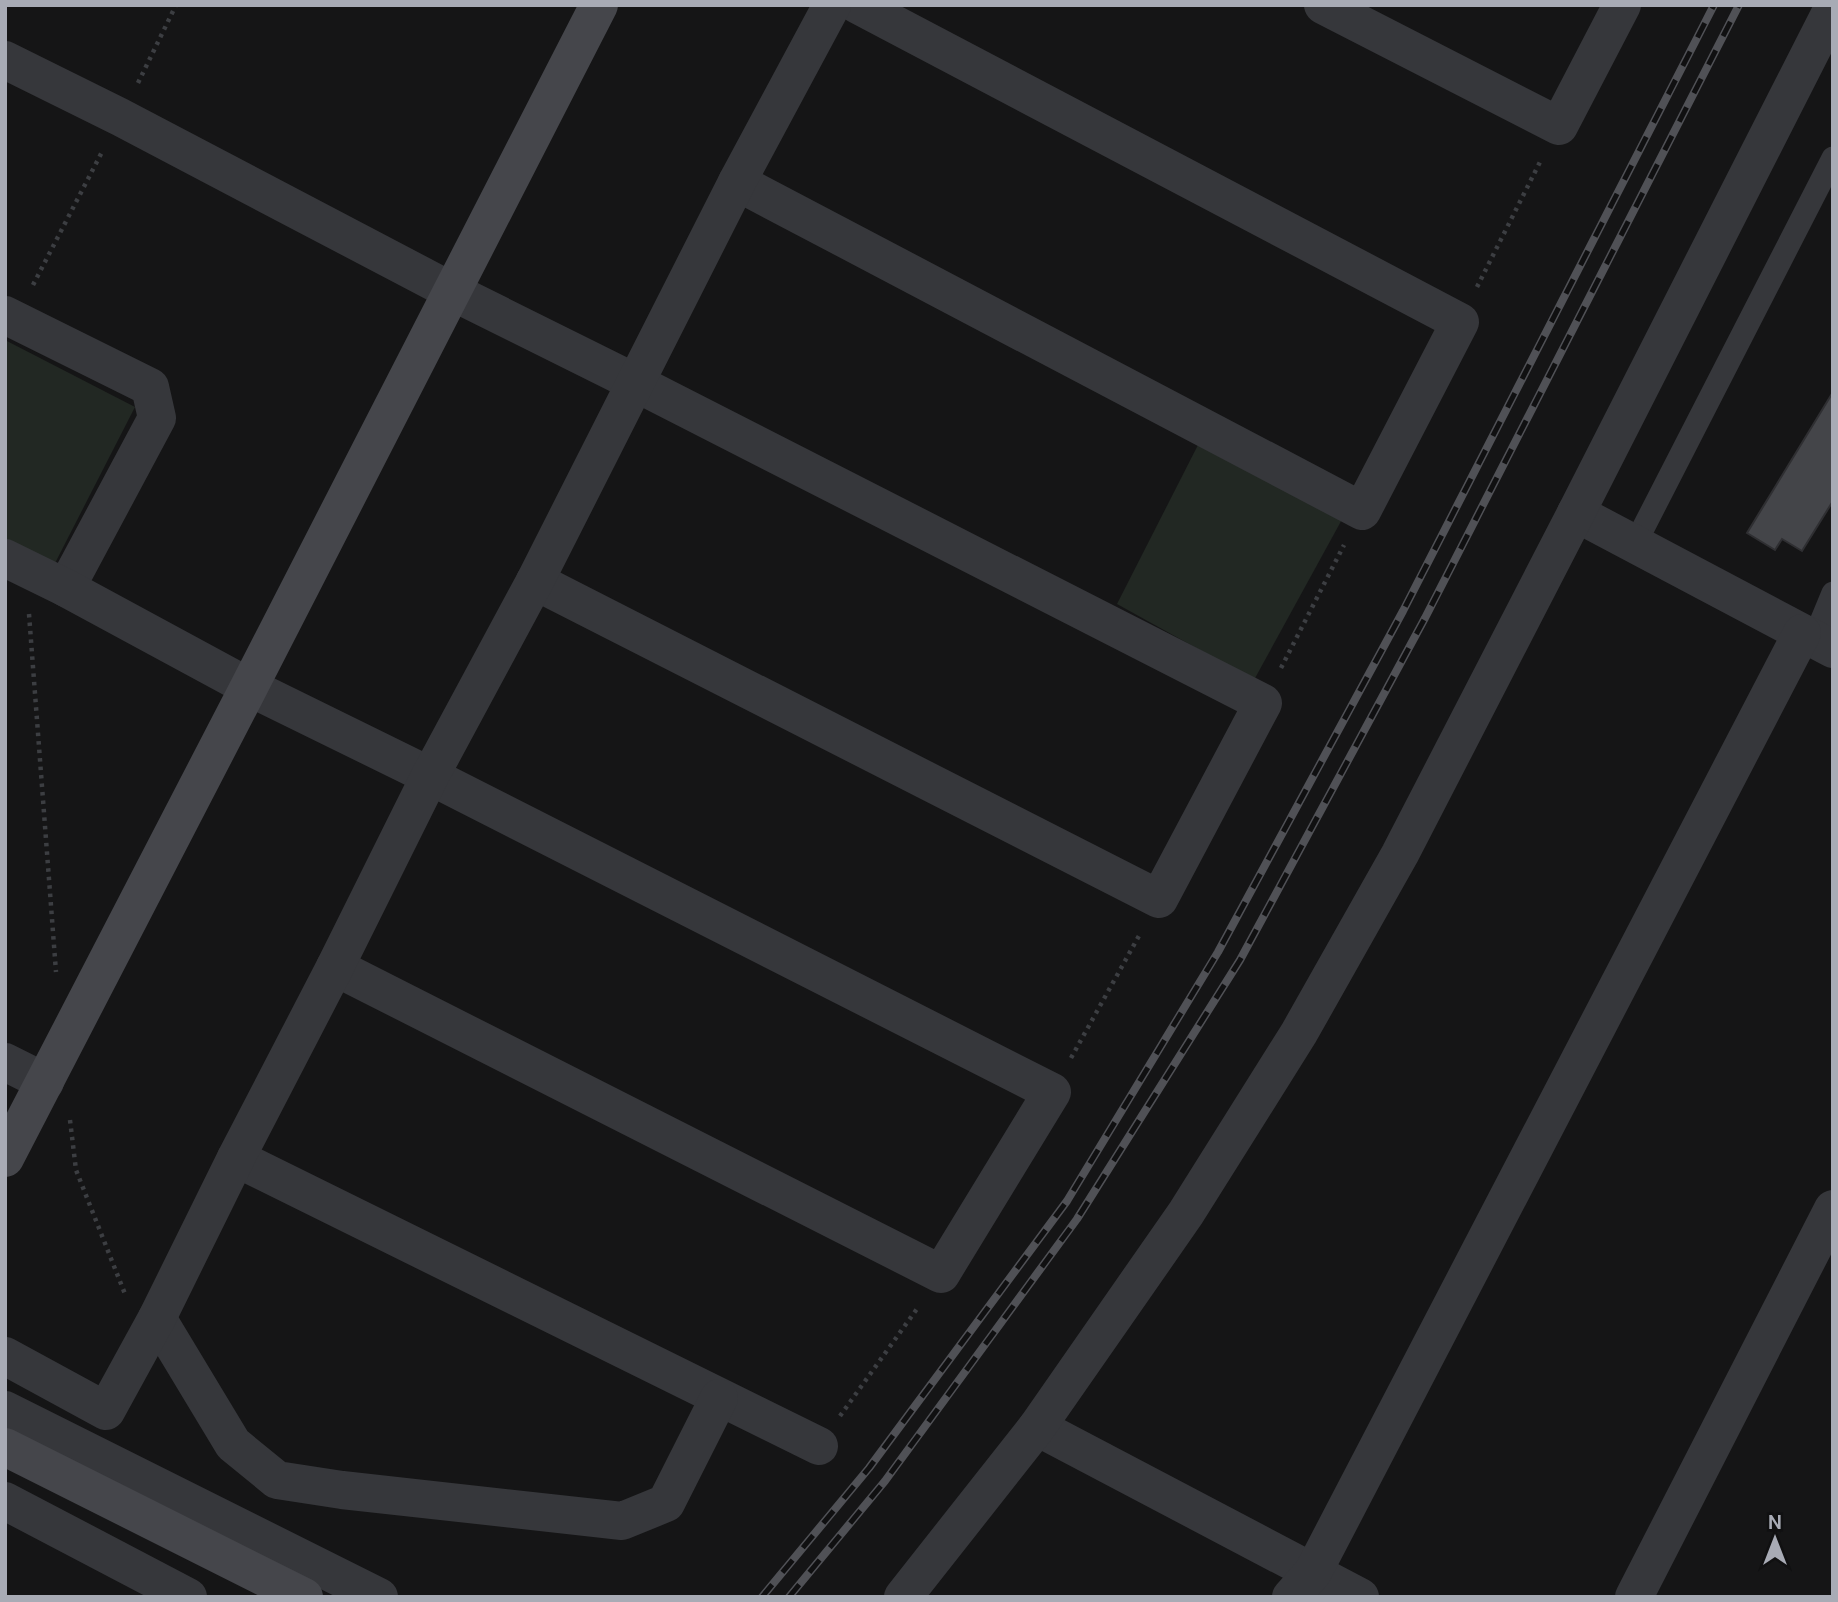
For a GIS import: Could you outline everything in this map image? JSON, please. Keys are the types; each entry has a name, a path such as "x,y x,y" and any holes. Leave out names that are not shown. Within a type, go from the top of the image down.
{"street":[{"path":"5,1158 599,5"},
{"path":"5,1356 106,1411 157,1318 430,776 535,581 737,182 832,5"},
{"path":"737,182 1362,511 1460,322 858,5"},
{"path":"1322,5 1559,126 1622,5"},
{"path":"903,1597 1037,1427 1186,1213 1299,1033 1400,854 1833,8"},
{"path":"5,60 120,117 453,292 1263,703 1159,899 535,581"},
{"path":"10,317 150,387 157,418 65,589"},
{"path":"1302,1584 1817,641 1576,513"},
{"path":"16,563 249,687 1052,1092 941,1274 335,967"},
{"path":"5,1062 45,1082"},
{"path":"236,1158 819,1446"},
{"path":"1634,1597 1833,1209"},
{"path":"157,1318 233,1444 277,1480 342,1490 622,1521 666,1503 719,1398"},
{"path":"5,1410 379,1597"},
{"path":"1037,1427 1302,1584 1360,1597"},
{"path":"5,1447 304,1597"},
{"path":"5,1501 188,1597"}],"lane":[{"path":"1635,544 1833,158"},
{"path":"1817,641 1833,593"}],"path":[{"path":"10,317 120,117 177,5"},
{"path":"1460,322 1559,126"},
{"path":"1263,703 1362,511"},
{"path":"16,563 57,981"},
{"path":"1052,1092 1159,899"},
{"path":"70,1117 76,1170 131,1308 157,1318"},
{"path":"819,1446 941,1274"}],"shaded area":[{"path":"5,340 135,407 52,569 5,545"},
{"path":"1200,441 1345,514 1254,680 1117,604"}],"building":[{"path":"1833,392 1833,501 1802,551 1782,539 1775,550 1747,533"}],"railway":[{"path":"762,1597 869,1468 1067,1201 1218,952 1403,611 1714,5"},
{"path":"789,1597 885,1481 1077,1219 1240,960 1425,618 1739,5"}]}
